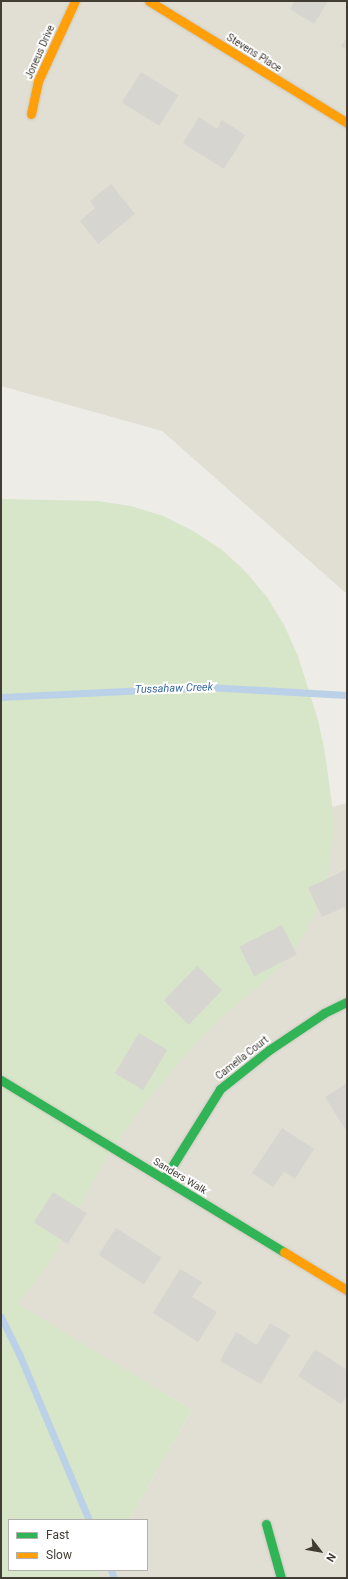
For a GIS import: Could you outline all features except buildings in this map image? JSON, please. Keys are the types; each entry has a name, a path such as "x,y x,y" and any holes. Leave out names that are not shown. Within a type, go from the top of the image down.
{"street":[{"name":"Joneus Drive","path":"31,114 38,81 75,1"},
{"name":"Stevens Place","path":"149,1 347,123"},
{"name":"Camella Court","path":"164,1179 220,1089 269,1050 324,1013 347,1002"},
{"name":"Sanders Walk","path":"1,1080 347,1290"},
{"path":"266,1524 282,1578"}],"shaded area":[{"path":"1,1 347,1 347,594 162,431 1,386"},
{"path":"347,803 347,1578 96,1578 100,1571 148,1571 148,1519 130,1519 192,1410 1,1294 1,1019 286,819"}],"green space":[{"path":"1,499 97,501 131,506 163,516 193,531 221,549 245,571 267,597 284,625 298,656 318,720 325,753 334,819 332,852 326,885 314,917 297,946 276,971 201,1038 136,1115 99,1170 52,1259 18,1304 192,1410 130,1519 8,1519 8,1571 100,1571 96,1578 1,1578"}],"waterway":[{"name":"Tussahaw Creek","path":"1,697 208,687 347,695"},
{"path":"1,1317 20,1356 89,1519"},
{"path":"111,1571 114,1578"}],"traffic: fast":[{"path":"164,1179 220,1089 269,1050 324,1013 347,1002"},
{"path":"1,1080 284,1252"},
{"path":"266,1524 281,1578"}],"traffic: slow":[{"path":"31,114 38,81 75,1"},
{"path":"149,1 347,123"},
{"path":"284,1252 347,1290"}]}
